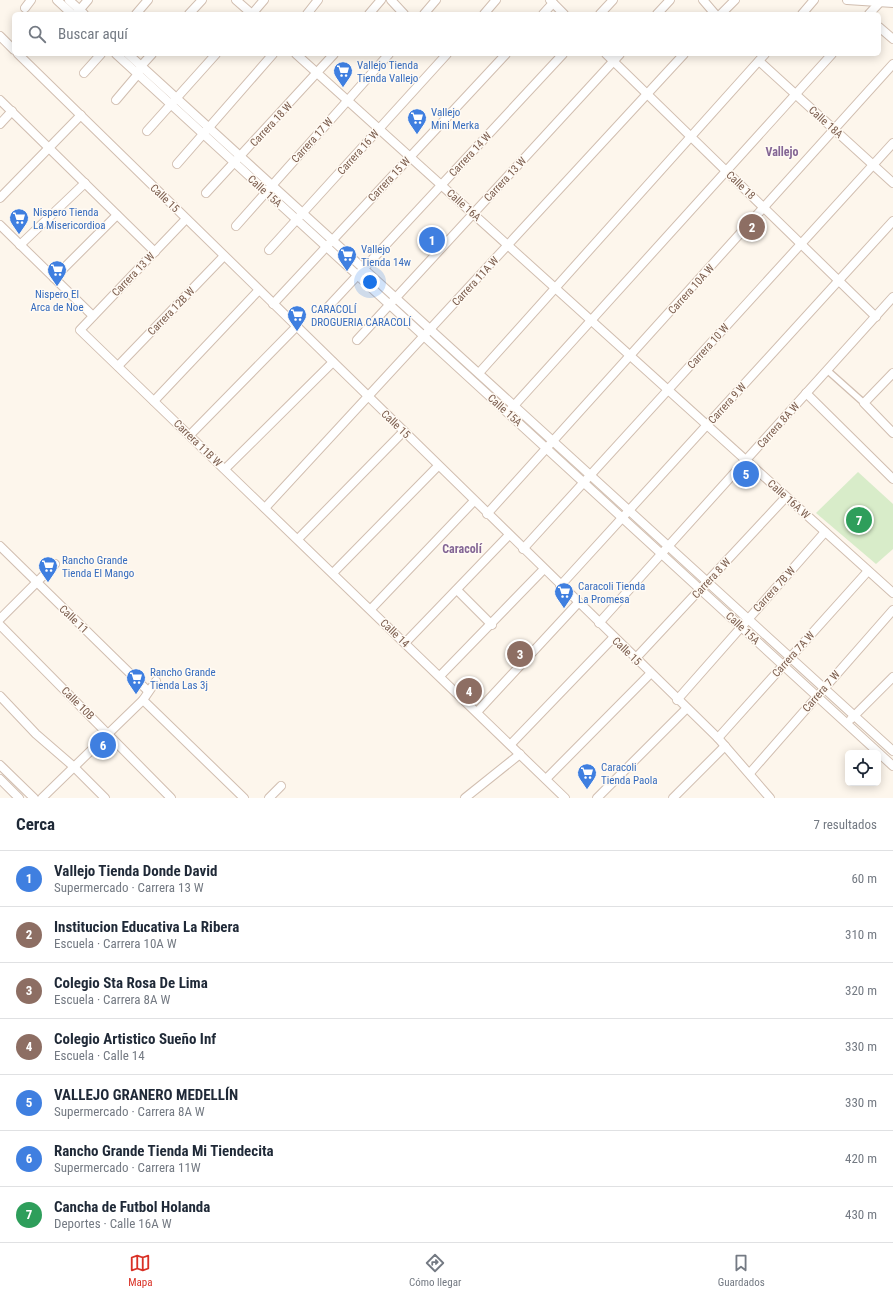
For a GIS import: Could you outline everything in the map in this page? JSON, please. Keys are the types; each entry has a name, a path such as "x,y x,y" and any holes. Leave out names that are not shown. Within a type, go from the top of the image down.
{"street":[{"path":"25,8 31,0"},
{"path":"57,0 76,12"},
{"path":"68,0 77,12"},
{"path":"79,12 88,0"},
{"path":"138,12 148,0"},
{"path":"191,12 202,0"},
{"path":"236,0 250,12"},
{"path":"254,12 264,0"},
{"path":"309,12 318,0"},
{"path":"371,12 381,0"},
{"path":"391,0 402,12"},
{"path":"426,12 436,0"},
{"path":"486,12 496,0"},
{"path":"602,12 613,0"},
{"path":"659,12 670,0"},
{"path":"703,0 714,12"},
{"path":"723,12 734,0"},
{"path":"804,12 814,0"},
{"path":"847,0 881,1 893,3"},
{"path":"871,12 881,1"},
{"path":"544,12 552,2 562,12"},
{"path":"881,29 893,39"},
{"path":"0,36 12,48"},
{"name":"Calle 15","path":"20,56 613,638 718,738 750,773 770,798"},
{"path":"84,73 99,56"},
{"name":"Calle 15A","path":"118,56 206,130 237,159 266,192 893,766"},
{"name":"Calle 15A","path":"130,56 173,101"},
{"path":"116,100 138,74 141,66 150,56"},
{"path":"146,131 214,56"},
{"path":"177,164 271,56"},
{"name":"Calle 16A","path":"298,56 631,356"},
{"name":"Carrera 18 W","path":"206,193 332,56"},
{"name":"Carrera 17 W","path":"236,226 387,56"},
{"name":"Carrera 16 W","path":"269,250 445,56"},
{"name":"Carrera 15 W","path":"273,304 504,56"},
{"name":"Carrera 14 W","path":"328,307 561,56"},
{"name":"Calle 18","path":"608,56 876,316"},
{"name":"Carrera 13 W","path":"357,340 618,56"},
{"name":"Carrera 11A W","path":"265,508 682,56"},
{"path":"479,373 556,289 763,56"},
{"path":"508,412 725,170 830,56"},
{"name":"Calle 18A","path":"759,61 893,183"},
{"name":"Carrera 10A W","path":"487,514 893,64"},
{"path":"0,100 155,252"},
{"path":"0,124 12,111"},
{"path":"0,198 81,115"},
{"name":"Carrera 10 W","path":"523,549 893,143"},
{"name":"Calle 15A","path":"237,159 272,185 893,751"},
{"path":"20,245 85,183"},
{"path":"54,278 117,215"},
{"name":"Carrera 13 W","path":"80,330 186,219"},
{"name":"Carrera 9 W","path":"560,586 893,221"},
{"path":"0,225 93,316"},
{"name":"Carrera 12B W","path":"118,366 224,256"},
{"path":"154,401 259,290"},
{"name":"Carrera 8A W","path":"599,623 893,297"},
{"path":"190,435 296,327"},
{"name":"Carrera 11B W","path":"80,330 225,469 333,362"},
{"name":"Calle 16A W","path":"631,356 893,593"},
{"path":"465,373 471,366"},
{"path":"827,370 864,403 893,432"},
{"path":"864,403 893,373"},
{"path":"806,393 893,479"},
{"path":"298,540 403,432"},
{"path":"333,573 438,466"},
{"name":"Calle 14","path":"225,469 511,744 565,798"},
{"name":"Carrera 8 W","path":"635,659 786,497"},
{"path":"370,609 474,501"},
{"name":"Carrera 7B W","path":"677,700 825,532"},
{"path":"406,643 509,535"},
{"name":"Calle 11","path":"0,546 148,690"},
{"path":"0,619 54,564"},
{"path":"440,676 492,625 544,569"},
{"name":"Carrera 7A W","path":"718,738 868,571"},
{"path":"456,590 492,625"},
{"path":"477,712 578,603"},
{"name":"Carrera 7 W","path":"750,773 893,610"},
{"name":"Calle 10B","path":"0,625 171,798"},
{"path":"511,744 613,638"},
{"path":"546,779 650,674"},
{"path":"847,724 893,677"},
{"path":"42,798 73,766 143,700 148,690 156,681"},
{"path":"0,696 36,734 73,766 104,798"},
{"path":"143,700 244,798"},
{"path":"597,798 686,709"},
{"path":"673,798 725,746"},
{"path":"464,798 520,754"},
{"path":"0,765 34,798"},
{"path":"0,779 19,798"},
{"path":"269,798 282,786"}],"green space":[{"path":"858,472 893,504 893,549 876,564 816,513"}],"place":[{"name":"Vallejo Tienda Tienda Vallejo","path":"343,88"},
{"name":"Vallejo Mini Merka","path":"417,135"},
{"name":"Institucion Educativa La Ribera","path":"752,227"},
{"name":"Nispero Tienda La Misericordioa","path":"19,235"},
{"name":"Vallejo Tienda Donde David","path":"432,240"},
{"name":"Vallejo Tienda 14w","path":"347,272"},
{"name":"Nispero El Arca de Noe","path":"57,287"},
{"name":"CARACOLÍ DROGUERIA CARACOLÍ","path":"297,332"},
{"name":"VALLEJO GRANERO MEDELLÍN","path":"746,474"},
{"name":"Cancha de Futbol Holanda","path":"859,520"},
{"name":"Rancho Grande Tienda El Mango","path":"48,583"},
{"name":"Caracoli Tienda La Promesa","path":"564,609"},
{"name":"Colegio Sta Rosa De Lima","path":"520,654"},
{"name":"Colegio Artistico Sueño Inf","path":"469,691"},
{"name":"Rancho Grande Tienda Las 3j","path":"136,695"},
{"name":"Rancho Grande Tienda Mi Tiendecita","path":"103,745"},
{"name":"Caracoli Tienda Paola","path":"587,790"}],"district":[{"name":"Vallejo","path":"782,152"},
{"name":"Caracolí","path":"462,549"}]}
